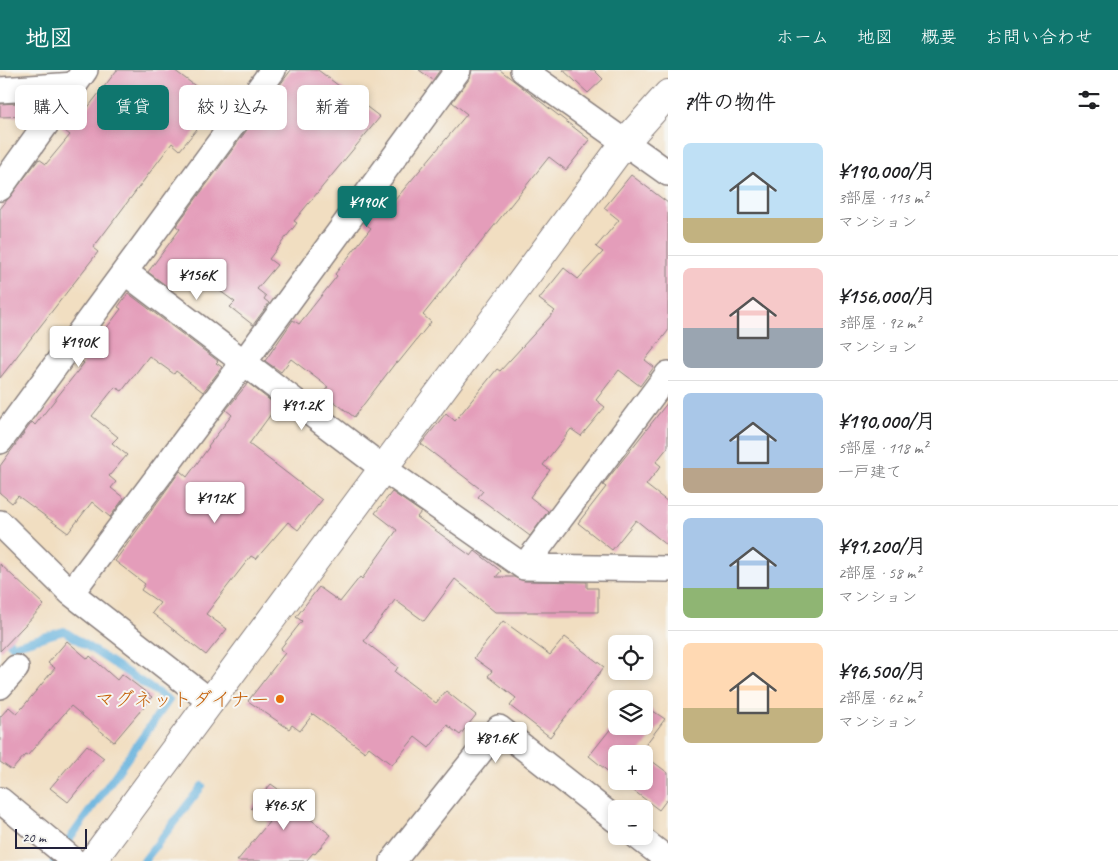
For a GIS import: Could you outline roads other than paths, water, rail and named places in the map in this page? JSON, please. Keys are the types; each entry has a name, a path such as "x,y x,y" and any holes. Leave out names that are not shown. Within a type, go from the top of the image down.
{"street":[{"path":"0,441 273,70"},
{"path":"70,593 244,362 458,70"},
{"path":"523,70 668,172"},
{"path":"0,90 80,77"},
{"path":"0,188 80,77"},
{"path":"92,861 626,142 668,94"},
{"path":"125,272 384,469 524,567 668,569"},
{"path":"524,567 668,374"},
{"path":"0,523 70,593 211,702"},
{"path":"393,861 499,728 608,814"},
{"path":"0,800 74,861"},
{"path":"649,845 668,860"}],"waterway":[{"path":"0,632 13,646 64,631 169,700 54,861"},
{"path":"144,861 202,786"}],"place":[{"name":"マグネットダイナー","path":"280,699"}]}
